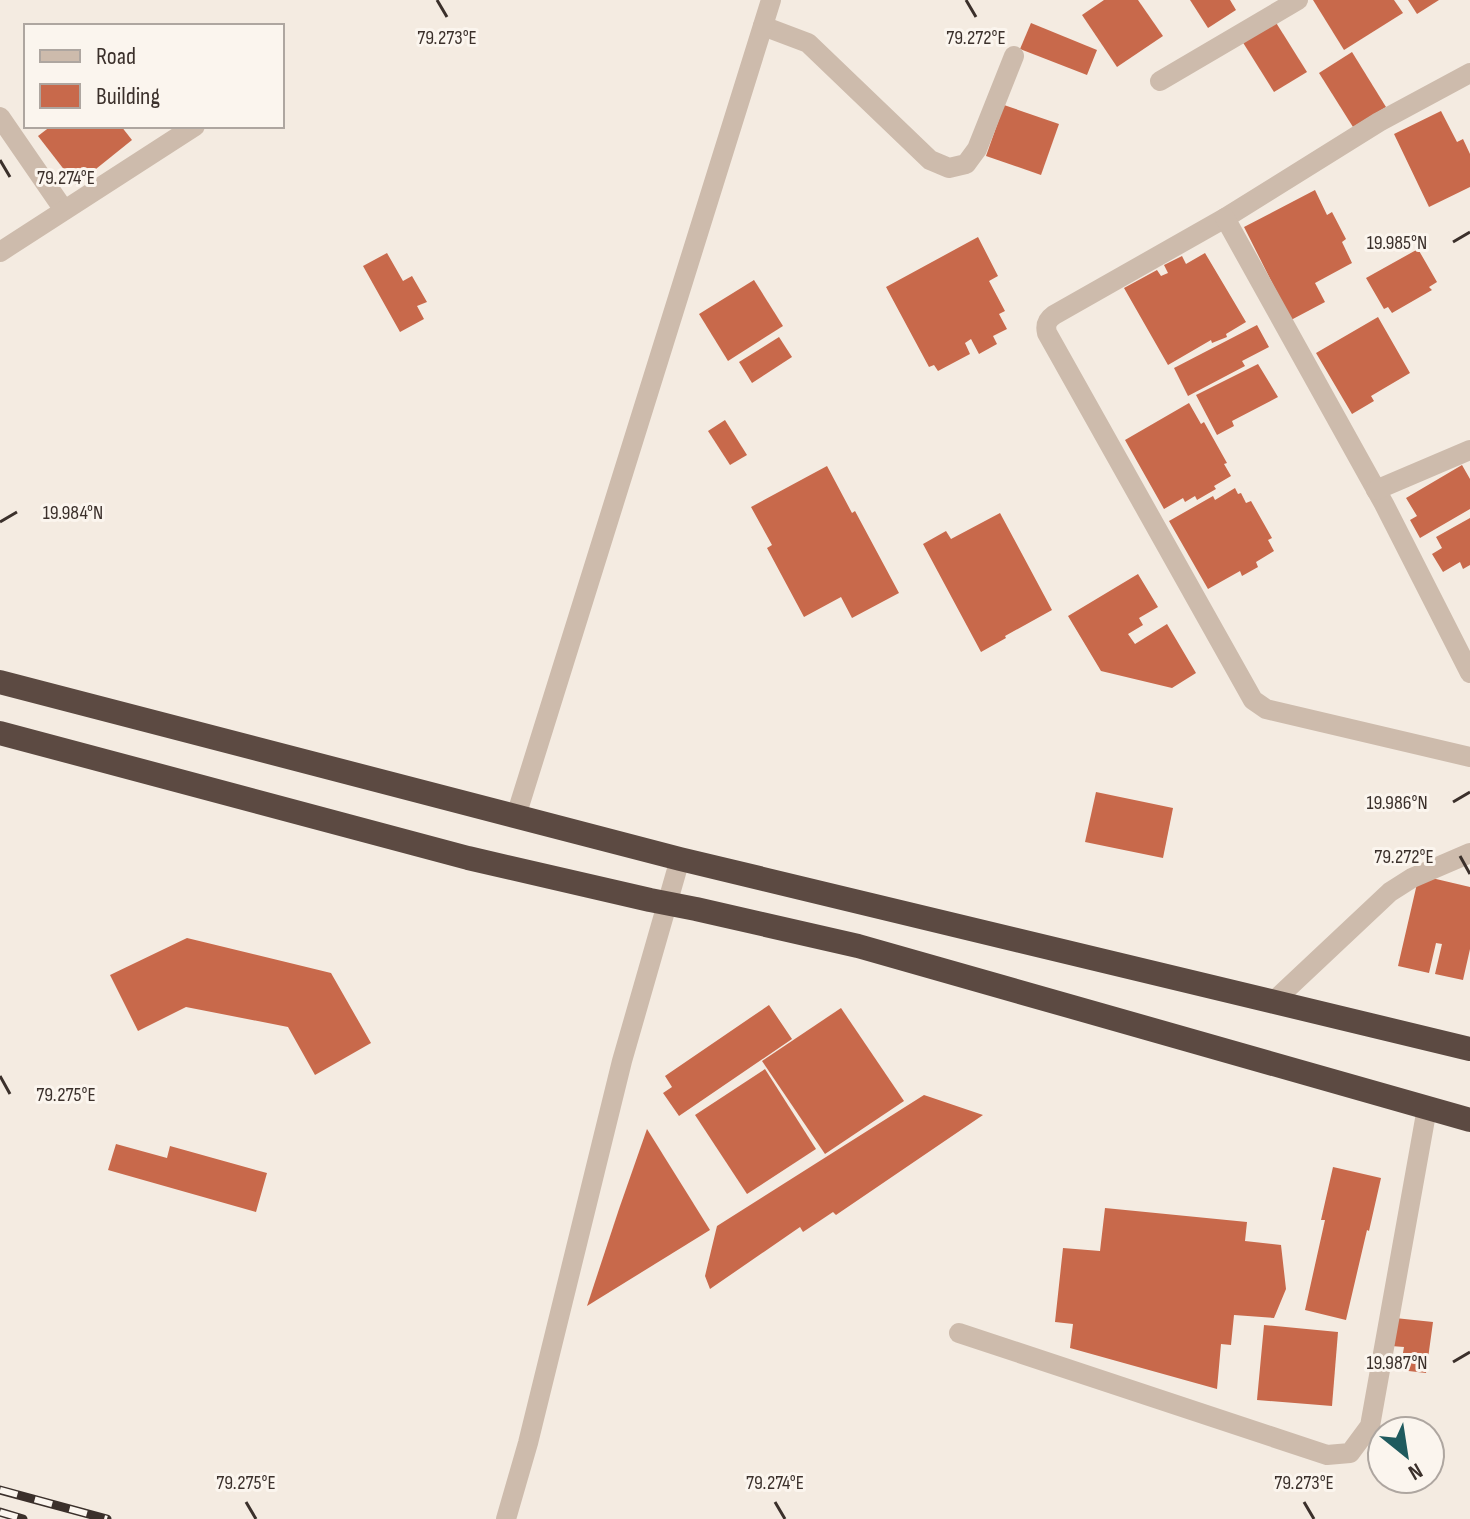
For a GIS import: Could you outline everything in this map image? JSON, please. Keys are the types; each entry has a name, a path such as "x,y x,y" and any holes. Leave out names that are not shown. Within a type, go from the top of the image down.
{"highway":[{"path":"0,682 680,859 1470,1049"},
{"path":"0,733 468,858 858,946 1470,1120"}],"street":[{"path":"516,816 771,0"},
{"path":"1160,81 1298,0"},
{"path":"763,26 808,43 930,160 949,168 966,164 977,149 1014,56"},
{"path":"1470,73 1379,122 1225,218 1054,315 1048,319 1046,326 1047,333 1253,700 1266,709 1470,757"},
{"path":"0,117 64,210"},
{"path":"0,252 192,128"},
{"path":"1225,218 1376,490 1470,673"},
{"path":"1376,490 1470,450"},
{"path":"1273,1002 1381,899 1412,878 1470,853"},
{"path":"506,1519 528,1443 622,1061 680,859"},
{"path":"959,1333 1327,1455 1350,1453 1370,1426 1427,1108"}],"building":[{"path":"1104,0 1138,0 1163,36 1117,67 1082,15"},
{"path":"1190,0 1230,0 1236,10 1208,28"},
{"path":"1313,0 1394,0 1403,13 1344,50"},
{"path":"1408,0 1439,0 1417,14"},
{"path":"1275,21 1307,72 1274,92 1242,41"},
{"path":"1031,23 1097,50 1087,75 1020,49"},
{"path":"1352,52 1386,107 1353,127 1319,73"},
{"path":"1004,105 1059,124 1041,175 986,156"},
{"path":"1441,111 1457,142 1463,139 1470,154 1470,187 1429,207 1394,134"},
{"path":"48,128 123,128 132,140 76,185 38,136"},
{"path":"1315,190 1327,215 1332,212 1346,239 1342,242 1352,263 1315,283 1325,302 1291,320 1244,227"},
{"path":"978,237 998,276 989,281 1005,311 999,314 1007,329 993,336 997,344 979,354 971,339 965,343 970,354 938,371 934,365 929,367 886,287"},
{"path":"1418,249 1437,282 1429,287 1432,290 1392,313 1388,307 1384,309 1366,278"},
{"path":"387,253 403,281 412,276 427,302 417,306 424,319 400,332 363,266"},
{"path":"1205,253 1246,322 1226,334 1227,337 1212,343 1211,340 1168,365 1124,288 1157,270 1161,276 1168,273 1164,265 1182,256 1186,264"},
{"path":"754,280 783,326 728,361 699,314"},
{"path":"1378,317 1410,373 1371,396 1374,401 1352,414 1316,353"},
{"path":"1257,325 1269,347 1242,361 1245,366 1188,396 1174,368"},
{"path":"779,337 792,357 752,383 739,362"},
{"path":"1258,364 1278,397 1232,421 1234,426 1217,435 1196,395"},
{"path":"1189,403 1201,424 1204,422 1231,476 1197,500 1195,496 1185,502 1183,498 1164,509 1125,440"},
{"path":"725,420 747,455 730,465 708,431"},
{"path":"1462,465 1470,479 1470,509 1420,538 1410,520 1417,516 1406,498"},
{"path":"827,466 899,593 852,618 841,597 804,617 767,548 772,545 751,507"},
{"path":"1235,488 1246,503 1251,501 1272,538 1268,540 1274,551 1256,562 1258,567 1242,576 1240,571 1208,589 1169,521 1213,496 1215,500"},
{"path":"1000,513 1052,610 981,652 923,544 946,531 951,539"},
{"path":"1470,518 1470,565 1463,569 1460,562 1443,572 1432,554 1442,548 1436,537"},
{"path":"1138,574 1158,607 1139,618 1143,625 1128,634 1135,644 1167,624 1196,673 1172,688 1101,671 1068,616"},
{"path":"1096,792 1173,808 1163,858 1085,842"},
{"path":"1419,875 1470,887 1470,949 1463,980 1435,974 1442,944 1436,943 1429,973 1398,966"},
{"path":"187,938 331,973 371,1043 315,1075 288,1027 186,1007 138,1031 110,975"},
{"path":"769,1005 792,1039 679,1116 663,1093 672,1087 665,1076"},
{"path":"841,1008 904,1101 825,1154 762,1061"},
{"path":"765,1069 816,1149 747,1194 695,1115"},
{"path":"924,1095 983,1115 836,1215 833,1212 803,1232 800,1227 710,1289 705,1276 717,1226"},
{"path":"647,1129 710,1230 587,1306 619,1209"},
{"path":"116,1144 167,1158 170,1146 267,1173 256,1212 108,1170"},
{"path":"1333,1167 1381,1178 1346,1320 1305,1310"},
{"path":"1105,1208 1247,1222 1245,1241 1281,1245 1286,1289 1274,1318 1234,1315 1231,1345 1221,1344 1217,1389 1070,1348 1073,1324 1055,1322 1063,1248 1100,1251"},
{"path":"1395,1318 1433,1322 1426,1373 1400,1370 1404,1347 1391,1346"},
{"path":"1264,1325 1338,1332 1332,1406 1257,1400"}],"railway":[{"path":"0,1490 107,1519"},
{"path":"0,1512 23,1519"}]}
